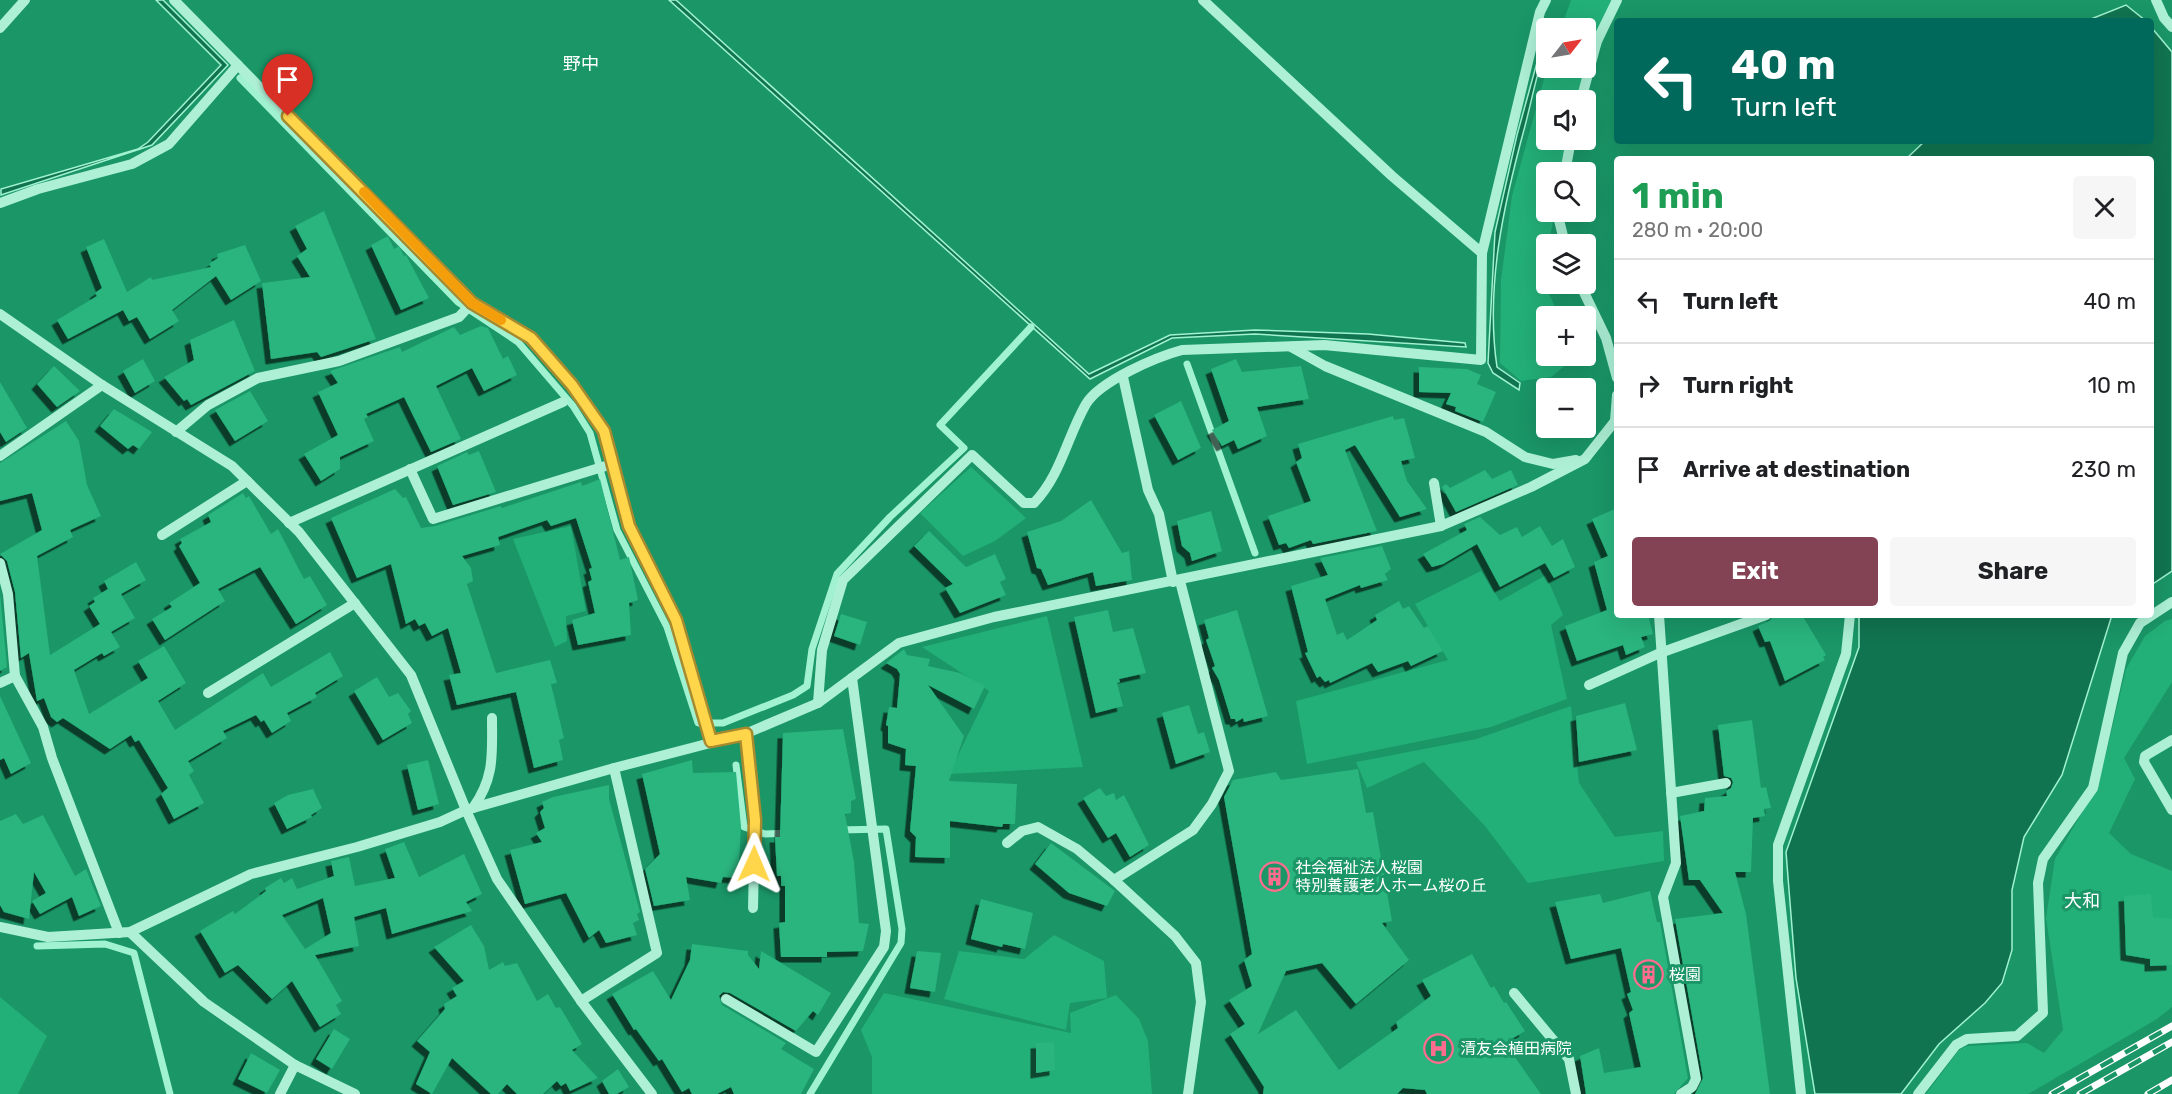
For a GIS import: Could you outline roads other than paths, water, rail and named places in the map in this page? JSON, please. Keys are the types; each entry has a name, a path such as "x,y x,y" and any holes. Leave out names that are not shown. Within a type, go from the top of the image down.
{"street":[{"path":"0,28 25,0"},
{"path":"174,0 472,303 531,338 565,378 604,431 629,526 676,620 711,741"},
{"path":"1203,0 1392,176 1482,253"},
{"path":"818,703 822,650 843,580 972,455 1024,503 1034,503 1048,488 1087,404 1098,390 1165,355 1182,350 1324,345 1480,360 1482,253 1540,12 1546,0"},
{"path":"1584,90 1597,40 1617,0"},
{"path":"2156,0 2164,18 2172,27"},
{"path":"0,203 38,189 132,164 169,144 238,65"},
{"path":"1585,294 1606,338 1614,367"},
{"path":"176,432 208,405 258,378 339,361 459,317 472,303"},
{"path":"0,314 102,385 232,466 289,523 411,675 497,879 581,1001 652,1094"},
{"path":"1290,347 1324,366 1486,432 1525,457 1553,464 1585,459"},
{"path":"1114,880 1192,830 1212,804 1229,771 1159,514 1148,490 1123,377"},
{"path":"0,456 102,385"},
{"path":"289,523 563,402"},
{"path":"0,927 48,937 124,932 251,874 357,847 440,822 469,809 711,741 746,734 818,703 899,643 994,617 1441,526 1531,488 1585,459 1614,424"},
{"path":"410,469 433,519 612,464"},
{"path":"162,535 247,481"},
{"path":"1434,483 1441,526"},
{"path":"0,563 8,594 15,676 43,727 52,758 124,932 204,1002 295,1065 355,1094"},
{"path":"2154,614 2172,602"},
{"path":"208,693 355,603"},
{"path":"1659,618 1676,863 1663,897 1695,1080 1692,1087 1681,1094"},
{"path":"1589,685 1660,653 1758,618"},
{"path":"1801,1094 1778,882 1778,845 1846,654 1850,618"},
{"path":"1918,1094 1956,1045 1966,1039 2017,1036 2043,1013 2038,883 2043,859 2093,788 2123,653 2140,623 2148,618"},
{"path":"0,683 15,676"},
{"path":"726,999 816,1052 884,947 886,931 852,678"},
{"path":"469,809 484,793 492,772 492,718"},
{"path":"746,734 755,820 753,908"},
{"path":"2172,740 2145,756 2144,762 2172,810"},
{"path":"581,1001 657,952 614,768"},
{"path":"1671,793 1726,783"},
{"path":"1007,843 1022,831 1038,827 1077,849 1176,936 1196,963 1201,1002 1188,1094"},
{"path":"1514,993 1569,1059 1576,1094"},
{"path":"280,1094 295,1065"}],"waterway":[{"path":"240,78 458,302 518,342 573,406 590,433 617,530 667,627 698,723 723,723 793,695 807,686 812,649 837,574 890,517 964,448 940,425 1031,327"},
{"path":"1187,364 1255,553"},
{"path":"736,765 744,827 765,834 789,833"},
{"path":"810,1094 901,943 902,929 886,829 839,830"},
{"path":"37,946 105,944 134,953 170,1094"}],"railway":[{"path":"2052,1094 2172,1026"},
{"path":"2080,1094 2172,1042"},
{"path":"2148,1094 2172,1080"}],"place":[{"name":"社会福祉法人桜園 特別養護老人ホーム桜の丘","path":"1274,876"},
{"name":"桜園","path":"1648,974"},
{"name":"清友会植田病院","path":"1439,1048"}],"district":[{"name":"野中","path":"581,64"},
{"name":"大和","path":"2082,901"}]}
